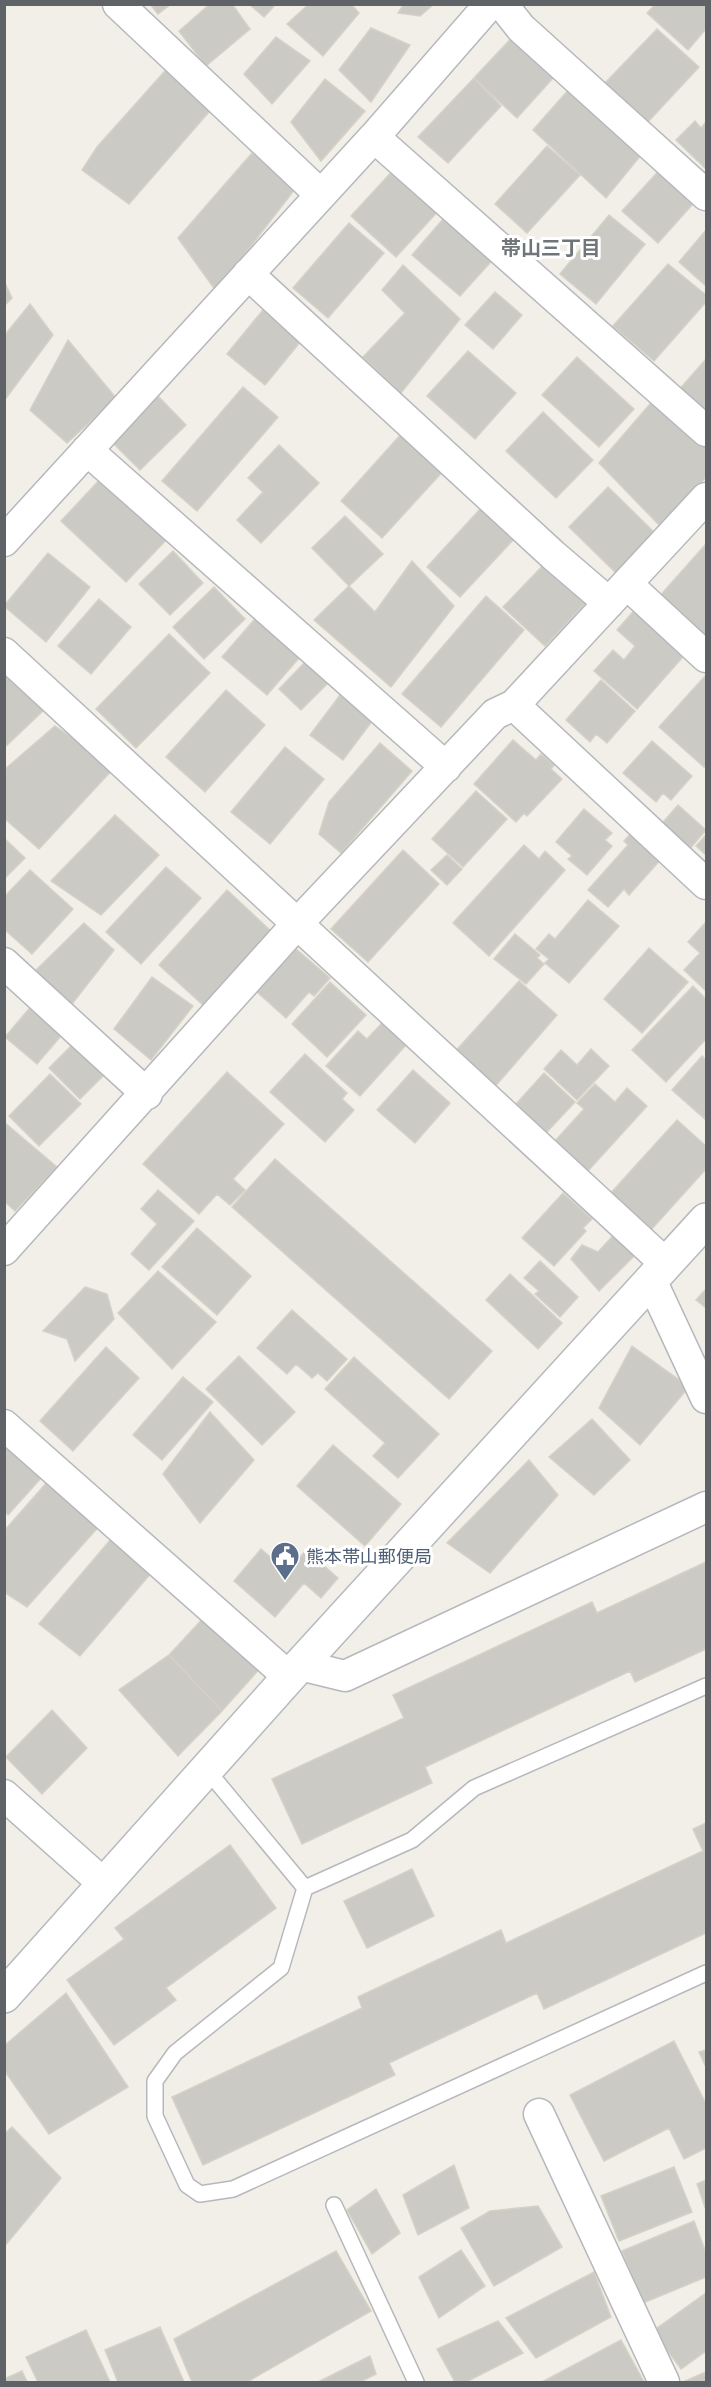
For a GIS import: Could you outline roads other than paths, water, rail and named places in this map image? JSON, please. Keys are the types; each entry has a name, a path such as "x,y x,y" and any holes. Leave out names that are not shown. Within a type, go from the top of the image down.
{"street":[{"path":"118,4 320,194"},
{"path":"4,541 374,136 490,4"},
{"path":"502,4 521,28 706,195"},
{"path":"374,136 706,431"},
{"path":"248,274 553,555 618,593 706,657"},
{"path":"87,450 446,767"},
{"path":"7,1241 147,1094 296,925 495,714 514,705 706,498"},
{"path":"4,653 296,925 658,1272 706,1398"},
{"path":"514,705 706,884"},
{"path":"4,963 147,1094"},
{"path":"4,1996 294,1671 706,1220"},
{"path":"4,1425 294,1671 345,1676 706,1507"},
{"path":"4,1795 104,1884"},
{"path":"538,2114 664,2382"}],"lane":[{"path":"706,1686 474,1788 412,1840 305,1888 281,1968 175,2053 155,2081 155,2116 187,2185 200,2194 233,2189 706,1973"},
{"path":"207,1770 305,1888"},
{"path":"334,2205 416,2382"}],"place":[{"name":"熊本帯山郵便局","path":"285,1582"}],"district":[{"name":"帯山三丁目","path":"551,247"}]}
